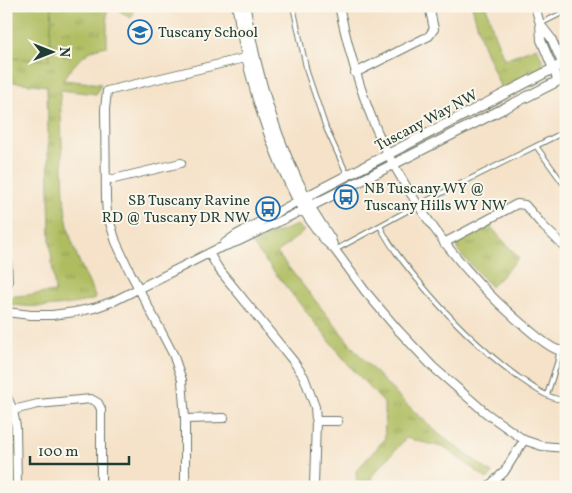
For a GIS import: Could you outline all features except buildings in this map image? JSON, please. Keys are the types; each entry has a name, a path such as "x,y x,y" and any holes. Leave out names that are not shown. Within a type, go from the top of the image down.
{"street":[{"path":"237,6 250,57 302,199 312,224 325,242 336,250 381,311 415,349 468,398 524,440 542,446 566,448"},
{"path":"245,6 250,57"},
{"path":"339,6 355,73 368,109 388,155 418,206 444,243 480,285 550,347 562,350"},
{"path":"355,73 429,36 434,29 429,6"},
{"path":"535,6 540,24 540,40 553,69 562,79"},
{"path":"540,24 551,38 565,66"},
{"path":"185,487 185,419 183,387 178,368 173,354 116,242 107,213 106,91 250,57"},
{"name":"Tuscany Way NW","path":"302,199 553,69 565,66"},
{"name":"Tuscany Way NW","path":"307,208 562,79"},
{"path":"6,80 6,123"},
{"path":"106,178 114,178 181,163"},
{"path":"217,249 236,235 302,199"},
{"path":"444,243 517,204 525,205 566,248"},
{"path":"6,312 44,315 94,308 114,301 217,249 239,241 307,208"},
{"path":"6,242 8,283"},
{"path":"209,253 218,268 304,377 315,407 315,476 312,487"},
{"path":"6,395 13,410 16,427 17,487"},
{"path":"13,410 38,404 91,400 98,403 101,409 101,487"},
{"path":"185,419 224,418"},
{"path":"316,421 338,421"},
{"path":"488,487 504,472 524,440"}],"lane":[{"path":"293,6 307,72 326,128 348,176"},
{"path":"540,24 566,11"},
{"path":"336,250 566,130"},
{"path":"536,146 566,186"},
{"path":"380,226 388,242 436,303 469,337 533,387 547,395 566,400"},
{"path":"547,395 562,350"}],"green space":[{"path":"6,6 107,6 107,46 87,53 76,63 63,80 101,84 96,94 60,90 64,197 67,223 76,254 96,299 51,306 6,304 7,297 55,292 50,242 47,86 13,82 12,77 6,70"},
{"path":"6,6 52,6 49,60 6,58"},
{"path":"118,6 132,6 131,9 134,13 131,18 120,11"},
{"path":"472,6 486,6 504,59 537,47 543,62 542,70 501,89 482,42"},
{"path":"297,225 304,231 277,253 355,350 376,373 440,435 493,474 487,479 445,448 406,438 372,476 371,487 357,487 356,471 385,439 384,403 348,364 251,243"},
{"path":"489,225 519,258 491,287 458,251 457,243 460,239"}],"place":[{"name":"Tuscany School","path":"140,32"},
{"name":"NB Tuscany WY @ Tuscany Hills WY NW","path":"346,197"},
{"name":"SB Tuscany Ravine RD @ Tuscany DR NW","path":"268,209"}]}
